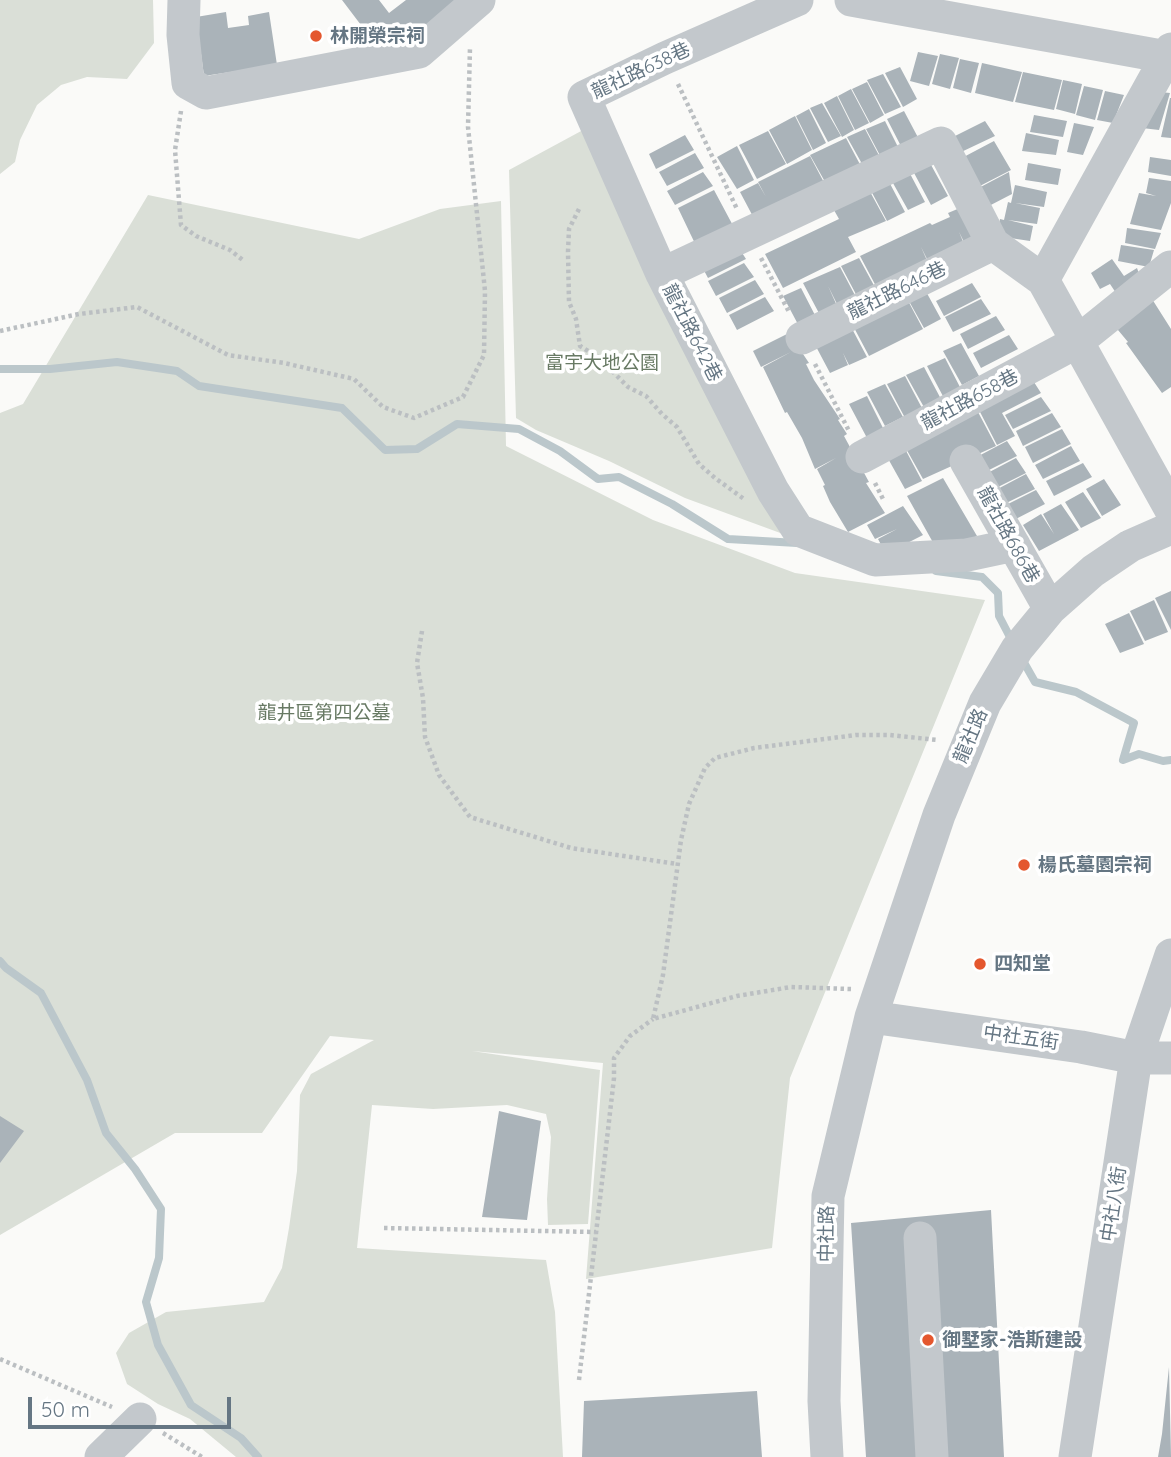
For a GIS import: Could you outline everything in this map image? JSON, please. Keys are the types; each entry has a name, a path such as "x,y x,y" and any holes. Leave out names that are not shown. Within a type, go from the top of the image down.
{"street":[{"path":"184,0 183,35 188,83 206,93 419,52 475,4"},
{"name":"龍社路638巷","path":"662,274 584,97 797,0"},
{"path":"852,0 1169,53 1043,280"},
{"name":"龍社路642巷","path":"993,244 941,143 662,274 773,491 799,530 875,560 968,555 1014,545"},
{"path":"993,244 1043,280 1171,510"},
{"name":"龍社路646巷","path":"802,338 993,244"},
{"path":"1077,342 1170,266"},
{"name":"龍社路658巷","path":"862,457 1077,342"},
{"name":"龍社路686巷","path":"967,461 1050,609"},
{"name":"龍社路","path":"875,1004 939,815 966,746 985,703 1013,654 1050,609 1093,571 1130,546 1171,528"},
{"name":"中社八街","path":"1075,1457 1136,1058 1171,955"},
{"name":"中社五街","path":"875,1004 1136,1058 1171,1058"},
{"name":"中社路","path":"827,1457 824,1401 828,1196 875,1004"},
{"path":"920,1238 932,1457"},
{"path":"102,1457 140,1419"}],"path":[{"path":"0,331 79,314 137,307 228,355 284,363 354,379 383,407 414,418 463,397 484,355 485,291 468,127 475,4"},
{"path":"665,58 748,232 884,502"},
{"path":"188,83 175,150 181,225 196,236 230,250 244,261"},
{"path":"579,209 569,229 568,251 569,302 576,319 580,346 598,357 628,387 646,396 677,427 699,464 715,478 762,510 787,513"},
{"path":"422,631 417,663 423,698 425,737 439,775 470,817 571,848 677,864"},
{"path":"653,1019 663,975 677,864 689,804 705,768 715,758 754,748 856,735 890,735 966,746"},
{"path":"579,1380 614,1078 614,1058 629,1036 653,1019 737,996 791,987 875,1004"},
{"path":"384,1228 596,1232"},
{"path":"0,1359 140,1419 202,1457"}],"green space":[{"path":"0,0 153,0 154,43 127,79 87,77 61,85 37,105 20,140 15,162 0,174"},
{"name":"富宇大地公園","path":"583,130 783,534 685,498 609,461 536,430 516,418 509,170"},
{"name":"龍井區第四公墓","path":"148,195 359,239 440,209 501,201 506,446 653,520 795,573 985,600 790,1078 772,1248 586,1279 603,1063 472,1051 600,1070 588,1224 548,1225 551,1137 546,1114 507,1105 433,1109 372,1105 357,1248 546,1260 555,1312 563,1457 236,1457 190,1419 158,1404 127,1384 116,1353 129,1333 166,1312 264,1302 282,1268 289,1228 297,1171 300,1095 311,1074 374,1040 330,1036 262,1133 175,1133 0,1235 0,413 23,404"}],"building":[{"path":"342,0 379,0 389,13 406,0 464,0 389,62"},
{"path":"226,12 228,28 249,25 248,16 269,12 277,65 204,76 196,17"},
{"path":"918,52 938,56 929,86 910,81"},
{"path":"940,54 959,58 950,89 932,84"},
{"path":"960,59 979,63 971,93 953,88"},
{"path":"982,63 1022,72 1013,102 975,93"},
{"path":"900,67 917,99 903,107 885,73"},
{"path":"1023,72 1062,80 1054,110 1015,102"},
{"path":"883,74 901,107 885,114 867,80"},
{"path":"1063,80 1082,84 1075,114 1056,109"},
{"path":"867,82 884,115 870,123 852,89"},
{"path":"1084,86 1103,90 1095,120 1076,115"},
{"path":"851,89 869,123 855,130 838,96"},
{"path":"1105,91 1124,95 1113,123 1097,120"},
{"path":"1151,91 1170,93 1159,130 1142,128"},
{"path":"837,96 854,130 842,137 824,103"},
{"path":"1170,98 1171,138 1161,137"},
{"path":"822,103 841,136 828,142 810,108"},
{"path":"809,109 826,143 813,150 796,116"},
{"path":"904,111 922,145 905,154 887,119"},
{"path":"1034,115 1067,121 1063,137 1030,132"},
{"path":"795,116 812,150 787,164 769,130"},
{"path":"885,121 902,155 884,163 866,129"},
{"path":"985,121 995,136 957,154 949,139"},
{"path":"1074,123 1094,127 1083,155 1067,152"},
{"path":"865,129 883,163 866,171 847,137"},
{"path":"768,131 786,164 757,179 739,145"},
{"path":"1026,133 1059,140 1056,155 1022,151"},
{"path":"685,135 694,150 656,169 649,154"},
{"path":"846,138 864,172 829,189 810,155"},
{"path":"994,141 1011,170 974,189 958,160"},
{"path":"737,146 754,180 737,189 717,157"},
{"path":"695,153 704,168 667,186 659,172"},
{"path":"810,156 828,190 758,226 740,192 758,183 766,197 758,182"},
{"path":"1150,157 1171,160 1171,176 1148,172"},
{"path":"930,163 948,196 931,205 913,171"},
{"path":"1028,163 1061,169 1058,185 1025,180"},
{"path":"907,168 925,202 908,210 889,176"},
{"path":"703,172 713,186 675,205 667,191"},
{"path":"1009,172 1012,194 985,208 973,191"},
{"path":"887,178 905,212 887,221 869,187"},
{"path":"1149,178 1171,181 1171,203 1161,230 1130,224 1139,193 1156,196 1146,193"},
{"path":"1015,185 1047,192 1044,207 1015,203 1040,208 1037,224 1008,220 1033,226 1030,241 997,236 1000,219 1004,220"},
{"path":"868,188 886,221 848,237 856,252 783,288 765,254 839,219 830,203"},
{"path":"714,190 738,235 700,254 678,208"},
{"path":"967,205 984,239 967,248 959,232 967,251 930,265 921,247 929,265 878,290 860,256 930,223 932,225 950,217 948,213"},
{"path":"1127,228 1161,233 1155,249 1125,243"},
{"path":"737,245 746,259 708,278 700,263"},
{"path":"1121,245 1154,250 1149,267 1118,261"},
{"path":"859,258 877,291 859,300 841,266"},
{"path":"1112,259 1124,276 1137,268 1142,282 1118,296 1110,284 1100,289 1091,273"},
{"path":"744,263 754,277 716,296 708,281"},
{"path":"840,267 858,301 840,310 828,286 838,308 821,317 803,283"},
{"path":"755,280 764,294 727,313 719,298"},
{"path":"972,283 981,297 944,316 936,301"},
{"path":"923,286 941,319 924,328 905,294"},
{"path":"801,288 818,321 801,330 783,296"},
{"path":"905,295 923,329 869,356 851,322"},
{"path":"765,297 774,311 737,330 729,315"},
{"path":"981,299 991,314 953,332 945,317"},
{"path":"1152,299 1171,329 1171,387 1162,393 1113,324"},
{"path":"996,316 1005,330 968,349 960,334"},
{"path":"849,323 867,357 849,365 843,353 848,365 830,373 812,339"},
{"path":"789,333 809,363 806,364 814,380 840,419 838,420 847,434 844,436 869,482 866,483 885,513 848,532 830,502 817,469 836,458 815,469 802,438 787,412 785,413 763,367 791,352 761,367 753,351"},
{"path":"1009,335 1018,349 981,368 973,353"},
{"path":"961,343 979,376 962,385 943,351"},
{"path":"945,358 962,391 945,400 927,366"},
{"path":"924,367 942,401 925,409 906,375"},
{"path":"905,376 923,410 905,418 887,384"},
{"path":"1032,379 1041,393 1002,413 1015,436 997,445 979,410"},
{"path":"885,384 903,417 885,426 867,392"},
{"path":"867,396 884,430 867,438 849,404"},
{"path":"1041,397 1051,411 1013,429 1005,415"},
{"path":"978,412 996,446 923,479 904,445"},
{"path":"1052,413 1061,427 1023,446 1016,431"},
{"path":"1062,429 1071,444 1033,463 1025,447"},
{"path":"1007,441 1017,456 979,475 971,460"},
{"path":"1071,446 1080,461 1043,479 1035,465"},
{"path":"904,447 922,481 905,489 886,455"},
{"path":"1016,458 1026,473 988,492 980,477"},
{"path":"1083,463 1092,477 1054,496 1046,481"},
{"path":"1026,474 1035,489 998,507 990,493"},
{"path":"943,478 977,536 940,555 907,496"},
{"path":"1104,479 1121,505 1102,516 1086,489"},
{"path":"1036,490 1045,504 1008,523 1000,508"},
{"path":"1083,492 1101,518 1081,528 1065,502"},
{"path":"1061,504 1079,530 1039,551 1023,525 1041,514 1054,534 1043,514"},
{"path":"903,506 923,535 886,554 878,539 897,529 875,539 867,525"},
{"path":"1171,591 1171,630 1155,598"},
{"path":"1154,600 1168,632 1145,641 1130,611"},
{"path":"1129,613 1144,644 1120,653 1105,624"},
{"path":"499,1111 541,1121 527,1220 482,1217"},
{"path":"0,1116 24,1131 0,1163"},
{"name":"御墅家-浩斯建設","path":"991,1210 1004,1457 866,1457 851,1223"},
{"path":"1169,1367 1171,1457 1158,1457 1162,1434"},
{"path":"757,1391 762,1457 582,1457 584,1401"}],"waterway":[{"path":"0,369 50,369 117,362 177,371 199,386 342,408 385,450 417,449 457,424 519,429 560,451 598,479 619,477 672,504 728,539 797,543"},
{"path":"936,571 982,577 998,593 999,616 1012,641"},
{"path":"1022,659 1035,682 1076,692 1134,723 1123,760 1139,754 1163,761 1171,760"},
{"path":"0,961 41,993 87,1080 106,1133 135,1169 161,1209 159,1258 146,1302 158,1345 191,1405 241,1438 258,1457"}],"place":[{"name":"林開榮宗祠","path":"316,36"},
{"name":"楊氏墓園宗祠","path":"1024,865"},
{"name":"四知堂","path":"980,964"},
{"name":"御墅家-浩斯建設","path":"928,1340"}]}
